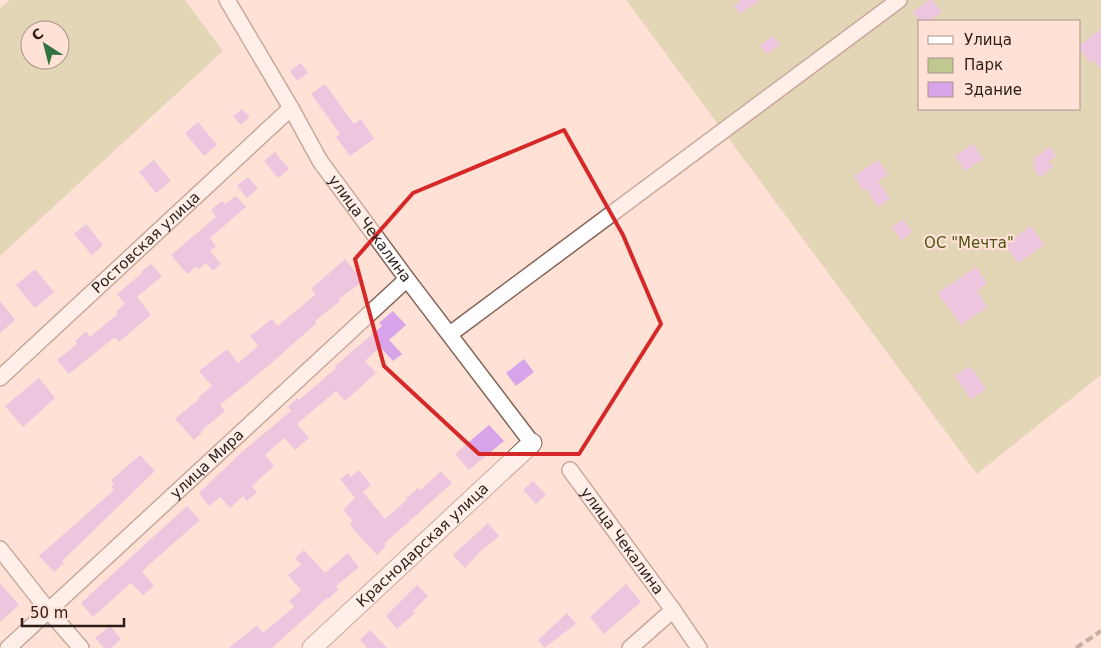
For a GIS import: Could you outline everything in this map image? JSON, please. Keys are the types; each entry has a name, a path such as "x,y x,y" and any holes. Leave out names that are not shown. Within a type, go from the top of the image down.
{"street":[{"name":"улица Чекалина","path":"227,0 320,161 532,443"},
{"path":"450,334 899,0"},
{"name":"Ростовская улица","path":"0,378 291,108"},
{"name":"улица Мира","path":"8,648 407,279"},
{"name":"Краснодарская улица","path":"312,648 532,443"},
{"name":"улица Чекалина","path":"570,470 699,648"},
{"path":"0,549 81,648"},
{"path":"630,648 673,610"}],"highlighted area":[{"path":"564,130 623,235 661,324 579,454 479,454 384,366 355,259 413,193"}],"green space":[{"path":"10,0 185,0 223,51 0,256 0,8"},
{"name":"ОС \"Мечта\"","path":"626,0 1101,0 1101,375 977,474"}],"building":[{"path":"741,0 760,0 740,14 734,6"},
{"path":"929,0 932,0 942,12 931,20 919,20 913,12"},
{"path":"1101,29 1101,69 1094,60 1090,63 1081,50 1081,44"},
{"path":"773,36 780,45 767,54 760,45"},
{"path":"301,63 308,73 297,81 290,71"},
{"path":"325,84 354,124 361,119 374,139 350,156 336,137 340,134 311,94"},
{"path":"242,109 250,117 241,125 233,116"},
{"path":"198,122 217,145 204,156 185,133"},
{"path":"973,144 983,159 965,171 955,156"},
{"path":"1050,147 1056,156 1049,161 1053,167 1040,177 1032,166 1036,164 1033,159"},
{"path":"275,152 289,169 278,178 264,161"},
{"path":"154,160 171,181 156,193 139,172"},
{"path":"878,160 888,174 878,181 890,199 878,207 866,189 864,191 854,176"},
{"path":"248,177 258,189 247,198 237,186"},
{"path":"236,196 246,207 210,238 216,246 210,251 221,264 213,271 206,263 199,269 196,267 187,274 171,255 216,217 211,210 222,201 225,204"},
{"path":"903,219 912,232 901,240 892,227"},
{"path":"86,224 103,245 92,255 74,234"},
{"path":"1031,226 1044,245 1018,263 1005,245"},
{"path":"345,259 363,281 339,299 340,301 315,321 317,323 220,405 225,411 202,430 194,440 175,419 212,386 199,371 227,349 238,363 258,346 250,336 272,319 278,326 316,294 311,289"},
{"path":"151,264 162,276 137,297 151,315 119,342 115,337 69,374 57,360 77,344 75,341 86,331 90,337 118,314 116,312 125,304 117,294"},
{"path":"976,267 987,283 977,291 987,307 961,325 938,293"},
{"path":"35,269 54,292 35,308 16,285"},
{"path":"0,301 15,320 0,333"},
{"path":"393,311 406,325 389,340 402,354 393,361 380,347 365,361 376,373 345,401 336,391 297,424 309,438 295,450 284,438 265,455 274,466 252,486 257,492 247,501 243,496 230,508 220,497 209,506 199,493 243,451 291,411 288,407 297,398 299,400 382,326 379,323"},
{"path":"524,359 534,372 516,386 506,373"},
{"path":"970,366 986,389 971,399 955,376"},
{"path":"39,378 55,398 23,427 5,406"},
{"path":"489,425 504,441 469,470 455,454"},
{"path":"140,455 155,471 62,561 64,563 54,572 39,556 114,490 111,487 114,484 111,480"},
{"path":"359,470 371,485 363,492 385,519 407,500 406,498 418,488 420,490 441,471 452,483 384,544 386,546 377,555 353,529 350,524 353,521 343,510 355,498 340,479 348,473 351,477"},
{"path":"533,481 546,495 536,504 523,490"},
{"path":"187,506 200,520 142,571 154,586 143,595 131,583 93,617 81,603"},
{"path":"488,523 499,536 465,568 453,555"},
{"path":"304,550 325,573 348,553 359,567 336,586 339,589 272,648 229,648 257,625 263,633 294,607 289,601 301,590 288,575 301,565 295,558"},
{"path":"0,583 19,605 0,622"},
{"path":"626,584 641,602 604,634 590,617"},
{"path":"417,585 428,596 413,611 415,613 397,629 386,616"},
{"path":"567,613 576,624 544,648 538,640"},
{"path":"110,626 121,639 111,648 104,648 95,638"},
{"path":"370,630 387,648 367,648 360,640"}],"railway":[{"path":"1076,648 1101,631"}]}
